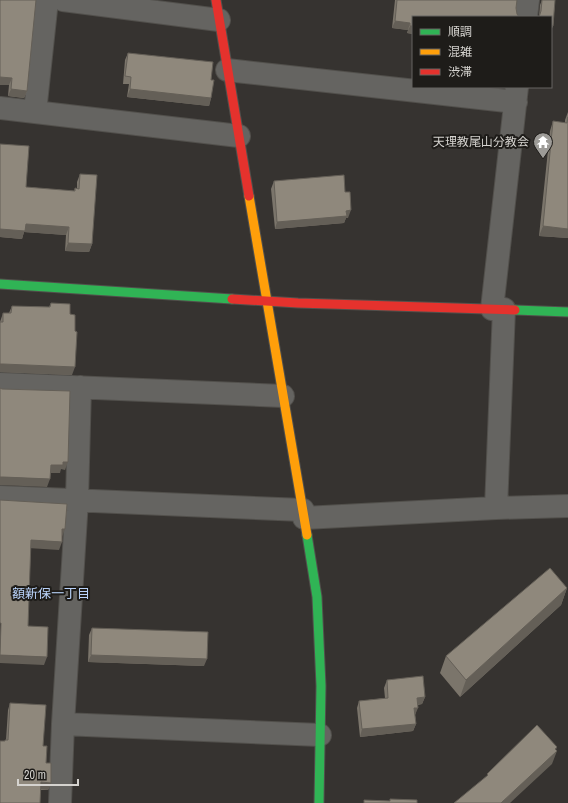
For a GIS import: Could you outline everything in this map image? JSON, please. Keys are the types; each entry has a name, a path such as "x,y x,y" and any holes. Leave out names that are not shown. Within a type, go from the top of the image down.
{"street":[{"path":"35,112 47,0"},
{"path":"63,0 218,10 266,302 317,597 321,686 319,803"},
{"path":"526,16 528,0"},
{"path":"227,70 412,86"},
{"path":"435,88 516,95 498,309 496,508"},
{"path":"0,108 239,136"},
{"path":"0,284 266,302 568,312"},
{"path":"0,384 283,396"},
{"path":"60,803 63,724 77,500 80,387"},
{"path":"0,497 77,500 303,514 568,506"},
{"path":"63,724 320,735"}],"building":[{"path":"0,0 36,0 27,91 11,89 12,78 0,77"},
{"path":"397,0 517,0 516,8 518,16 412,16 412,26 410,26 410,23 395,21"},
{"path":"542,0 555,0 553,26 552,16 539,16"},
{"path":"128,53 213,62 211,80 214,80 211,98 130,89 131,77 125,76"},
{"path":"568,117 568,229 543,226 553,121 567,123"},
{"path":"0,144 29,146 26,187 75,191 75,188 79,189 80,174 97,175 92,244 68,243 69,227 26,224 25,231 0,229"},
{"path":"344,175 345,192 350,192 351,210 346,211 347,216 277,222 274,181"},
{"path":"51,303 70,304 70,314 75,315 75,331 77,332 75,367 0,364 0,322 3,322 3,313 11,313 12,306 50,307"},
{"path":"0,388 70,391 68,462 63,462 63,465 51,465 50,479 0,477"},
{"path":"0,500 67,504 65,529 62,529 62,542 31,540 28,626 48,627 47,657 0,655"},
{"path":"550,568 567,588 466,680 446,656"},
{"path":"92,628 208,632 207,659 91,655"},
{"path":"423,676 425,697 417,698 418,708 414,708 416,724 362,729 359,701 388,698 387,680"},
{"path":"10,703 46,705 43,746 47,746 46,763 51,763 51,783 41,782 40,803 0,803 0,741 8,740"},
{"path":"537,725 557,747 555,749 557,751 501,803 454,803 488,775 487,774"},
{"path":"390,799 417,800 417,803 364,803 364,800 390,801"}],"traffic: fast":[{"path":"0,284 232,299"},
{"path":"515,310 568,312"},
{"path":"307,535 317,597 321,686 319,803"}],"traffic: slow":[{"path":"249,196 307,535"}],"traffic: jam":[{"path":"216,0 249,196"},
{"path":"232,299 298,303 515,310"}],"place":[{"name":"天理教尾山分教会","path":"543,159"}],"district":[{"name":"額新保一丁目","path":"51,593"}]}
